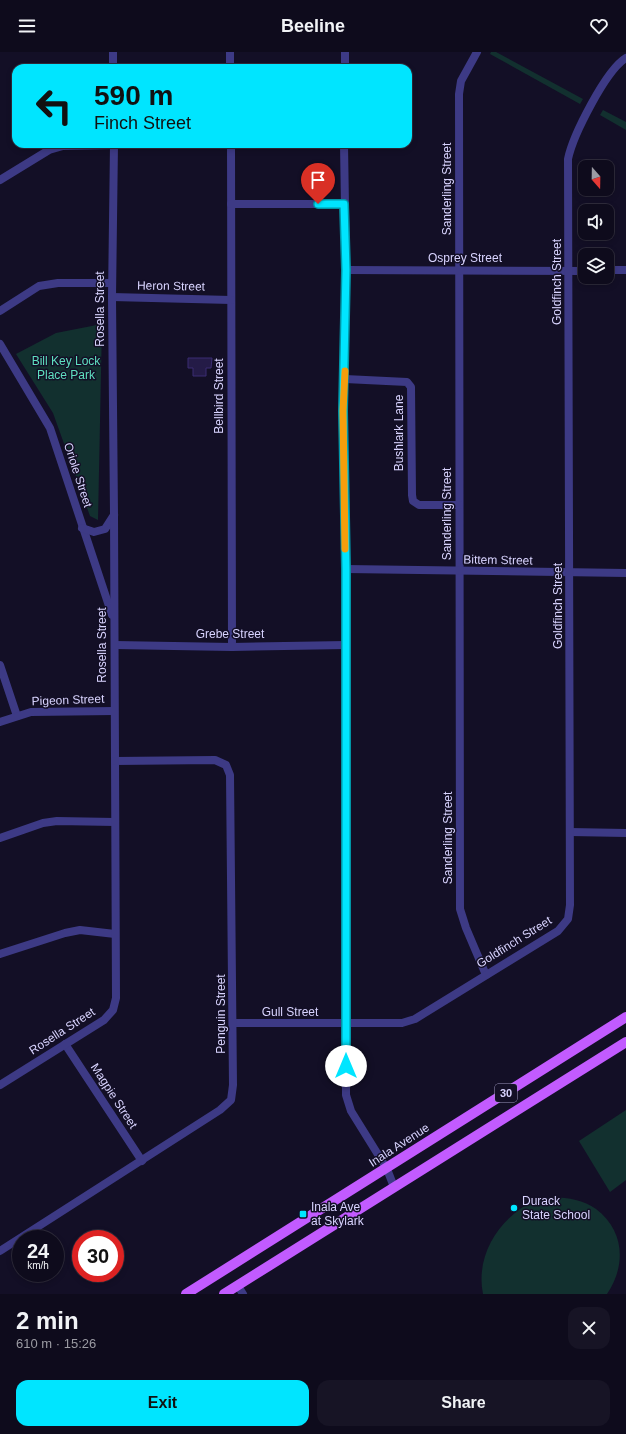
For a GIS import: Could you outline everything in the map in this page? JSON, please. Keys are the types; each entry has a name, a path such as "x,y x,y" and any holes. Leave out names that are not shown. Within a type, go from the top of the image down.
{"main road":[{"name":"Inala Avenue","path":"186,1294 626,1018"},
{"name":"30","path":"224,1294 241,1290 394,1187 626,1042"}],"street":[{"path":"113,52 113,64"},
{"path":"230,52 230,64"},
{"path":"345,52 345,64"},
{"name":"Sanderling Street","path":"478,52 461,81 459,94 458,270 460,909 466,928 486,974"},
{"name":"Goldfinch Street","path":"346,1024 402,1023 415,1019 558,931 568,919 570,905 570,573 568,159 571,144 609,73 626,58"},
{"path":"0,180 49,150 56,148"},
{"name":"Rosella Street","path":"0,1085 104,1020 113,1010 116,998 112,297 114,148"},
{"name":"Bellbird Street","path":"231,148 232,647"},
{"path":"344,148 346,270 347,1104 387,1169 394,1187"},
{"path":"231,204 344,204"},
{"name":"Osprey Street","path":"346,270 578,271"},
{"path":"614,270 626,270"},
{"path":"0,311 39,286 58,283 112,283"},
{"name":"Heron Street","path":"112,297 231,300"},
{"name":"Oriole Street","path":"0,344 50,428 82,528 115,622"},
{"name":"Bushlark Lane","path":"345,379 407,382 411,387 413,501 419,505 459,505"},
{"path":"82,528 94,532 105,529 114,515"},
{"name":"Bittem Street","path":"346,569 626,573"},
{"name":"Grebe Street","path":"115,645 232,647 346,645"},
{"path":"0,665 17,716"},
{"name":"Pigeon Street","path":"0,722 31,712 114,711"},
{"name":"Penguin Street","path":"0,1251 142,1161 220,1110 231,1100 234,1085 234,1023 230,775 226,765 215,760 115,761"},
{"path":"0,838 42,823 57,820 115,822"},
{"path":"570,832 626,833"},
{"path":"0,954 65,933 80,930 115,934"},
{"name":"Gull Street","path":"234,1023 346,1024"},
{"name":"Magpie Street","path":"65,1044 142,1161"}],"green space":[{"path":"491,52 496,52 583,99 580,104 490,54"},
{"path":"603,110 626,122 626,130 600,115"},
{"name":"Bill Key Lock Place Park","path":"102,324 98,520 90,516 53,413 16,354 56,333"},
{"path":"626,1110 626,1180 610,1192 579,1141"},
{"path":"554,1197 586,1203 606,1218 613,1228 620,1249 620,1261 613,1283 607,1294 483,1294 483,1265 493,1238 501,1226 523,1207 536,1200"}],"building":[{"path":"188,358 212,358 211,368 206,368 206,376 193,376 193,368 188,368"}],"slow traffic":[{"path":"345,371 343,411 345,549"}],"place":[{"name":"Durack State School","path":"514,1208"},
{"name":"Inala Ave at Skylark","path":"303,1214"}],"route":[{"path":"318,204 344,204 346,270 345,379 343,411 346,569 346,1066"}]}
